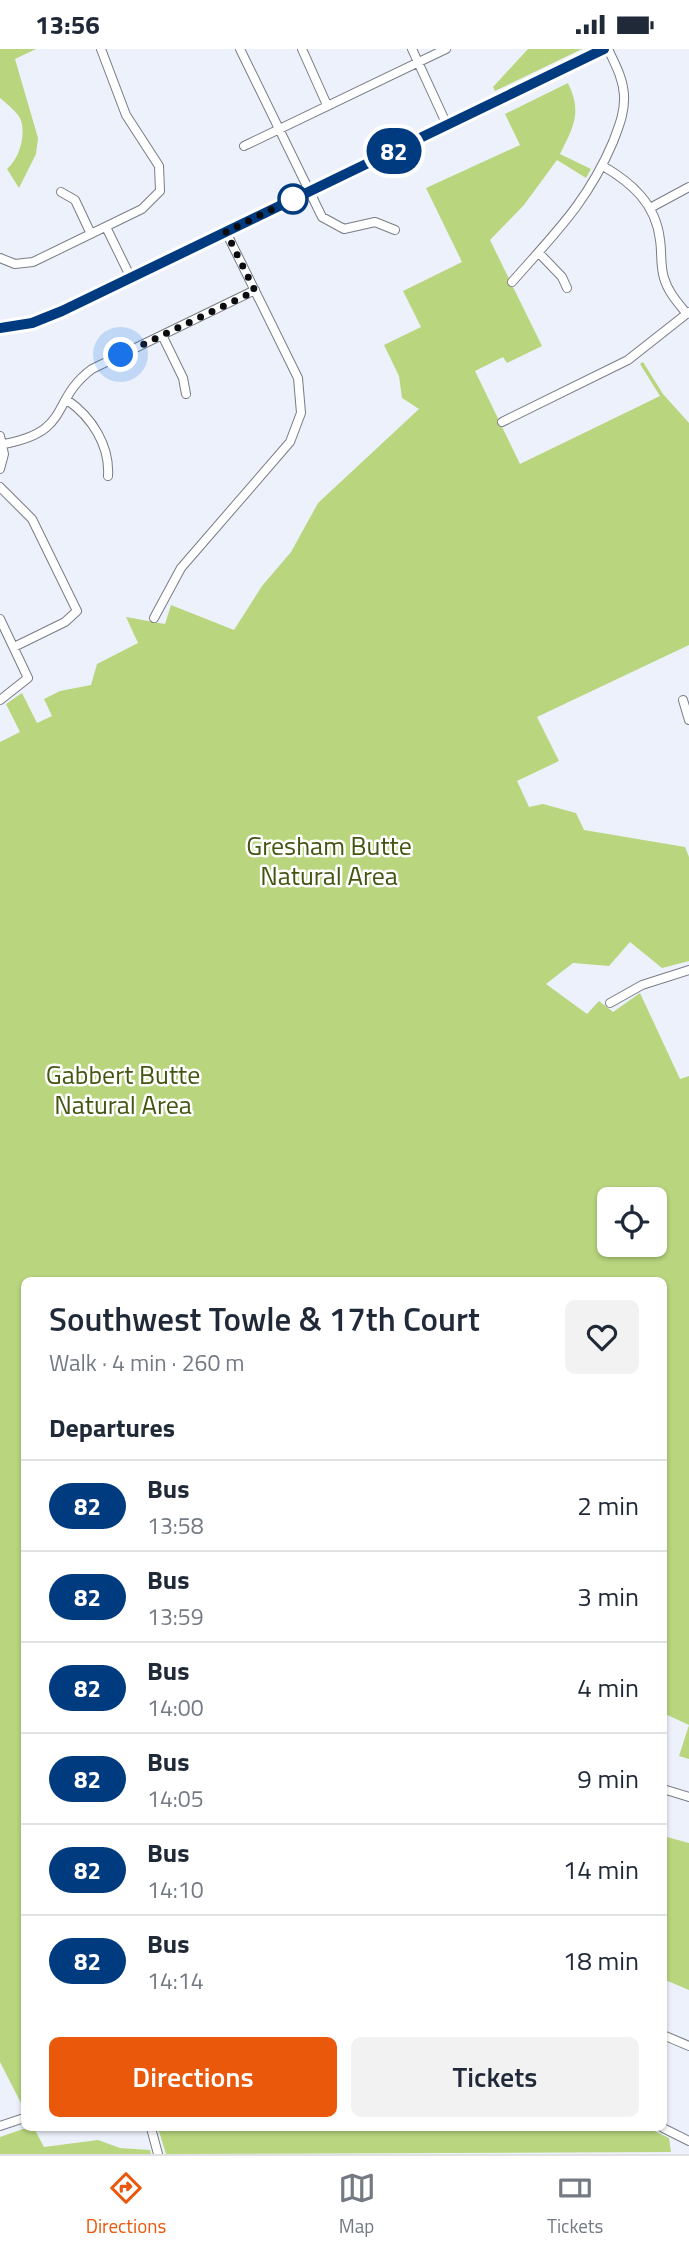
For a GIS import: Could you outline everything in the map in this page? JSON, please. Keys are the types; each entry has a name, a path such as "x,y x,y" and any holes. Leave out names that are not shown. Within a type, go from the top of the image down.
{"main road":[{"path":"0,328 52,315 606,49"}],"street":[{"path":"0,258 15,264 33,262 142,209 160,191 159,166 126,115 101,49"},
{"path":"240,49 307,193 322,217 337,227 353,228 375,222 394,230"},
{"path":"302,49 327,105"},
{"path":"412,49 447,125"},
{"path":"244,146 446,49"},
{"path":"512,282 572,215 603,166 621,122 624,102 620,74 606,49"},
{"path":"502,422 628,360 688,313 672,295 663,275 659,232 650,208 628,182 603,166"},
{"path":"650,208 689,187"},
{"path":"61,192 75,200 92,234"},
{"path":"106,227 131,278"},
{"path":"154,618 181,568 285,449 299,422 302,404 298,378 226,232"},
{"path":"539,253 562,277 567,288"},
{"path":"1,467 1,440 31,438 44,431 79,381 92,369 255,291"},
{"path":"162,335 183,378 187,394"},
{"path":"67,400 92,423 109,460 108,476"},
{"path":"0,487 32,519 77,611 65,622 14,647"},
{"path":"0,619 29,678 0,700"},
{"path":"682,700 689,720"},
{"path":"610,1003 642,985 689,971"},
{"path":"667,1790 689,1797"},
{"path":"667,2037 689,2046"},
{"path":"0,2126 21,2119"},
{"path":"667,2130 689,2141"},
{"path":"152,2131 158,2154"}],"green space":[{"path":"0,49 36,49 15,59 38,138 36,154 19,188 7,169 21,146 23,131 20,118 0,98"},
{"path":"528,49 582,49 495,91 493,87"},
{"path":"568,83 575,102 575,111 569,135 560,154 591,169 586,178 557,160 524,205 490,240 542,346 507,363 503,357 475,371 520,464 660,396 640,364 643,362 663,394 689,423 689,645 537,717 559,761 517,781 529,807 543,804 576,813 584,830 685,847 689,857 689,961 662,968 630,942 609,966 573,963 546,984 587,1014 599,1001 613,1012 640,993 680,1079 689,1076 689,1725 667,1715 667,1277 21,1277 21,2103 0,2062 0,742 20,732 6,704 22,693 37,723 52,716 44,699 60,691 91,685 97,664 138,643 126,617 165,624 171,605 234,630 262,586 291,552 318,503 419,409 402,398 399,376 384,345 421,327 403,291 462,262 426,188 520,145 505,114"},
{"path":"689,1725 689,1759 679,1756"},
{"path":"667,1837 689,1843 689,1990 667,1981"},
{"path":"21,2130 36,2131 44,2147 98,2140 120,2148 150,2150 151,2154 0,2154 0,2137"},
{"path":"159,2131 654,2131 669,2138 671,2152 166,2154"}],"bus line":[{"name":"82","path":"0,328 32,323 62,311 604,49"}],"route":[{"path":"121,355 255,291 226,232 293,199"}],"park label":[{"name":"Gresham Butte Natural Area","path":"329,860"},
{"name":"Gabbert Butte Natural Area","path":"123,1090"}]}
